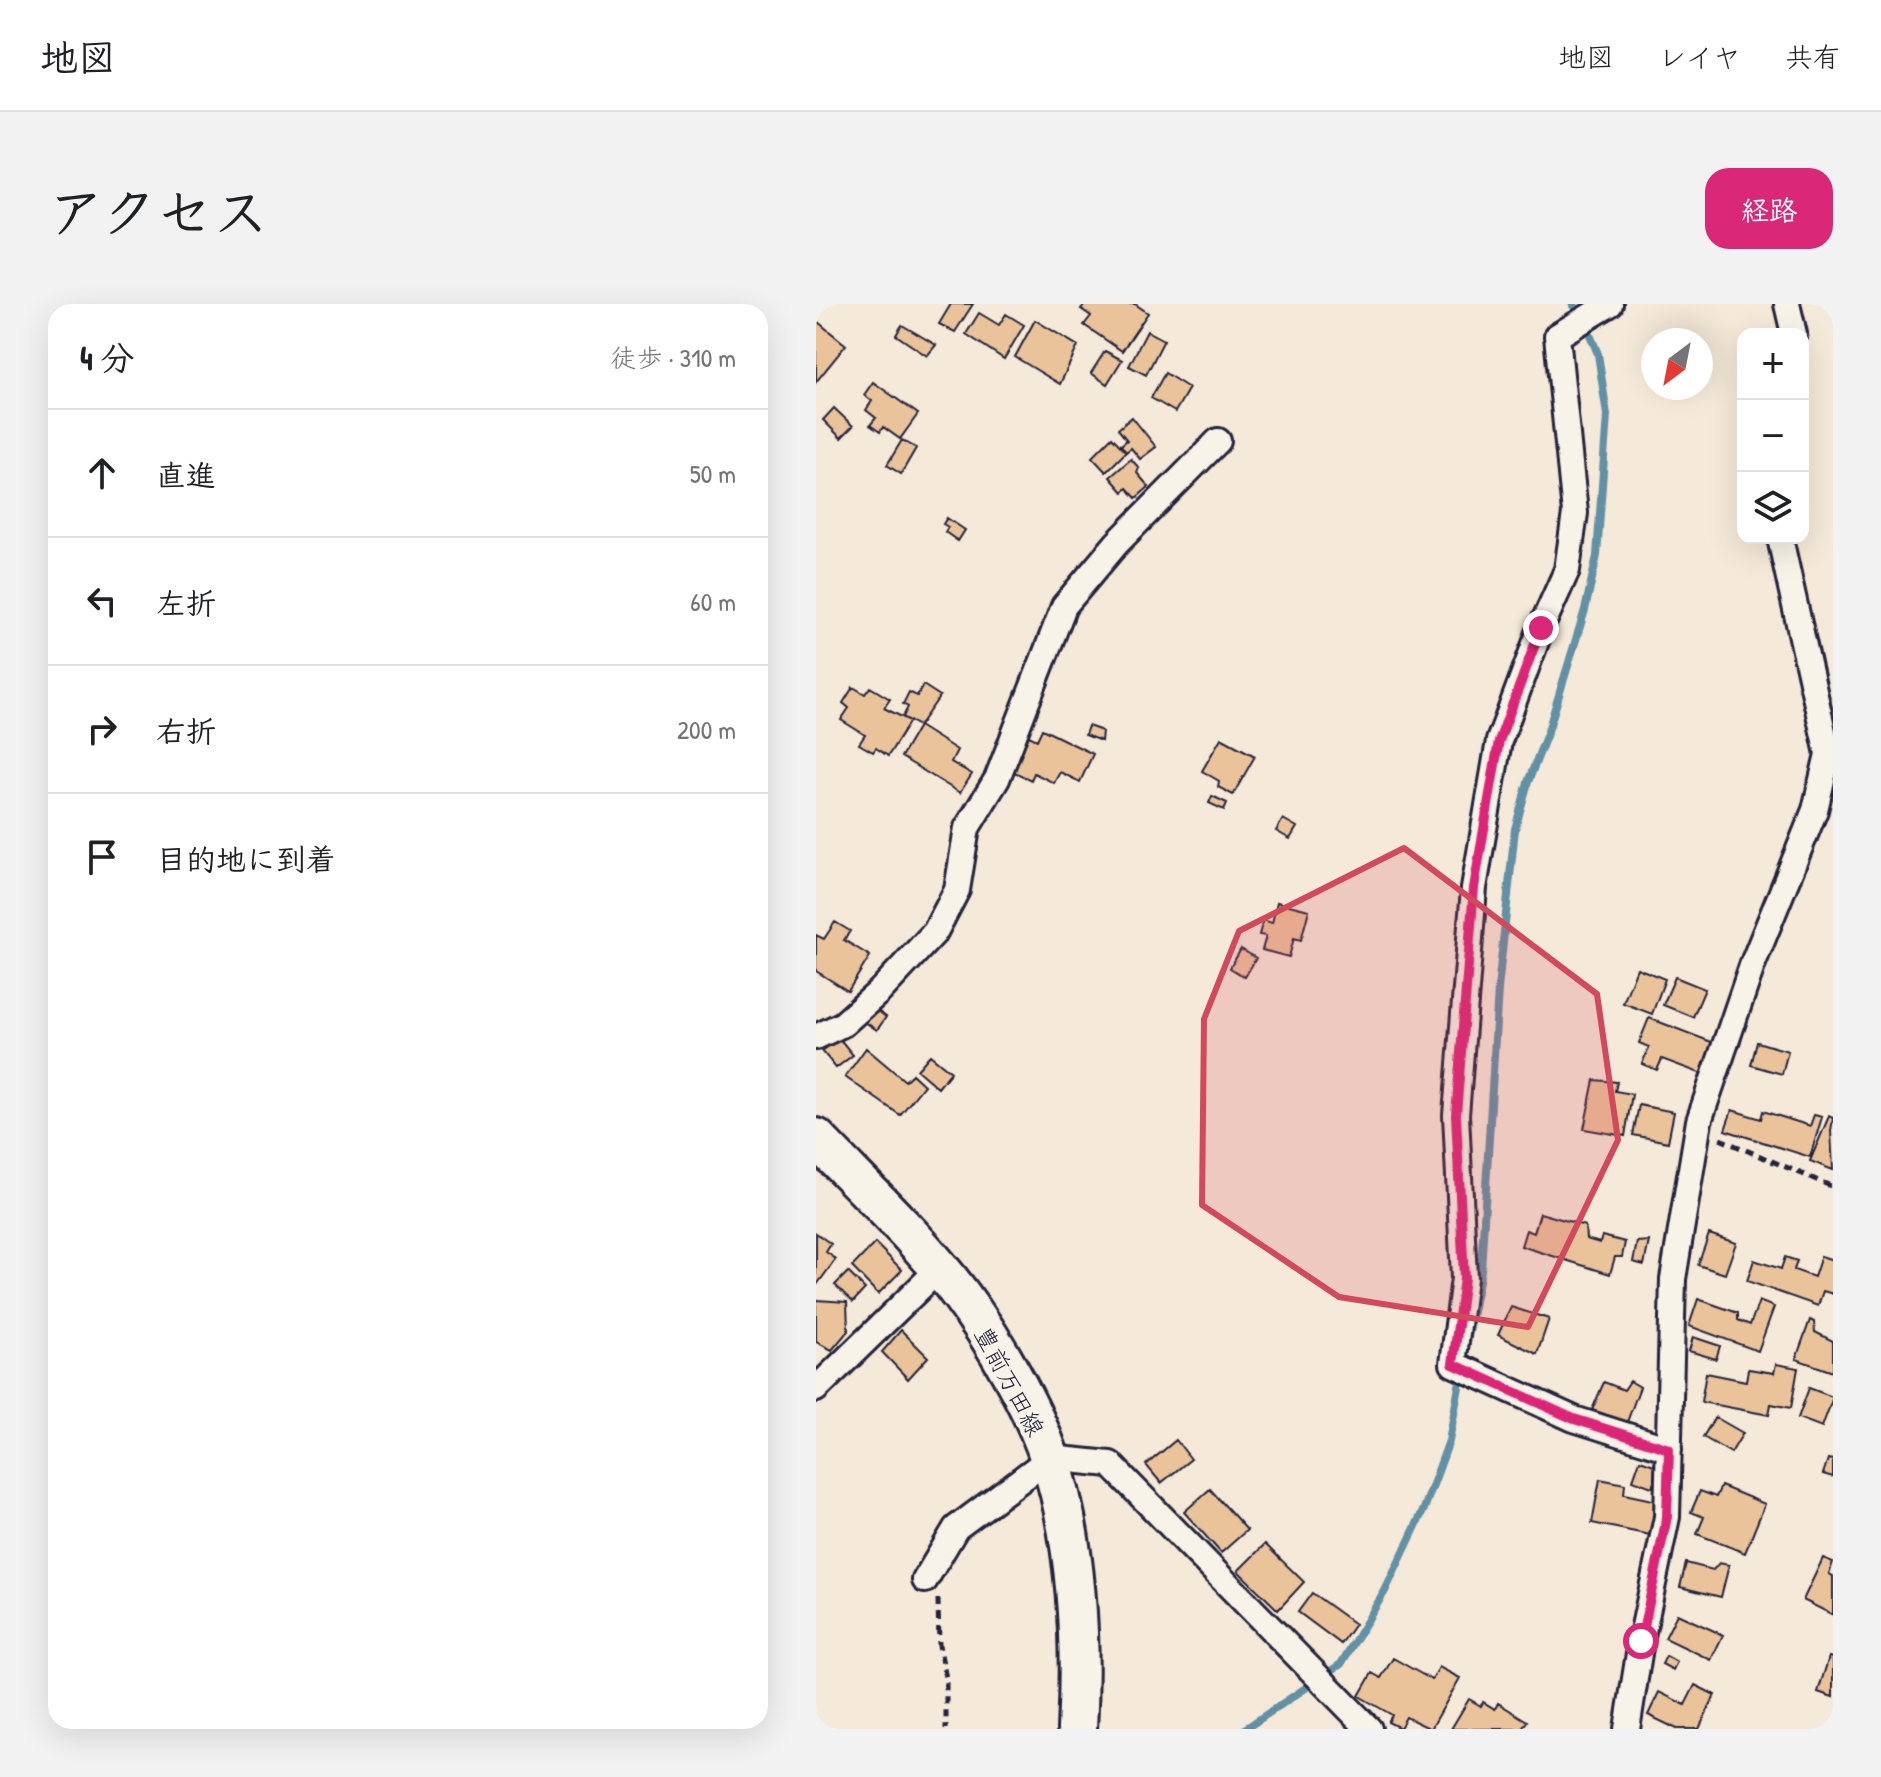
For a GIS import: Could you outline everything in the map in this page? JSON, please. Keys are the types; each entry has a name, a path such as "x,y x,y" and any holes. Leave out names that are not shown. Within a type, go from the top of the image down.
{"main road":[{"name":"豊前万田線","path":"816,1138 961,1294 1018,1385 1050,1458 1067,1530 1080,1645 1077,1729"}],"street":[{"path":"1610,304 1557,336 1575,513 1567,570 1541,628 1499,741 1474,888 1456,1115 1464,1278 1453,1364 1574,1419 1669,1449"},
{"path":"1787,304 1793,328"},
{"path":"816,1037 843,1024 880,991 935,932 957,890 967,828 997,779 1064,606 1117,543 1218,441"},
{"path":"1627,1729 1641,1641 1667,1517 1673,1279 1699,1121 1753,963 1815,810 1828,754 1781,544"},
{"path":"819,1379 939,1269"},
{"path":"930,1569 956,1528 1050,1458 1110,1464 1369,1729"}],"path":[{"path":"1699,1121 1706,1133 1833,1187"},
{"path":"930,1569 946,1678 946,1729"}],"highlighted area":[{"path":"1404,848 1597,994 1618,1140 1528,1327 1339,1297 1202,1205 1204,1019 1239,931"}],"building":[{"path":"951,304 973,304 955,332 939,324"},
{"path":"1085,304 1135,304 1148,313 1122,351 1084,325 1091,316 1081,309"},
{"path":"979,313 999,325 1006,314 1024,325 1004,359 966,334"},
{"path":"1035,320 1078,346 1060,384 1015,357"},
{"path":"818,322 846,345 816,382 816,324"},
{"path":"902,325 936,345 927,356 896,335"},
{"path":"1147,331 1164,340 1146,375 1129,366"},
{"path":"1105,351 1122,360 1107,384 1091,373"},
{"path":"1165,373 1189,388 1175,412 1151,398"},
{"path":"873,382 918,414 900,439 883,427 880,432 870,425 876,418 866,410 872,401 864,395"},
{"path":"834,408 853,426 841,438 823,420"},
{"path":"1132,417 1156,447 1140,459 1131,448 1126,452 1121,445 1127,440 1118,429"},
{"path":"1112,437 1126,452 1106,472 1092,457"},
{"path":"902,440 916,448 901,474 887,465"},
{"path":"1131,459 1139,468 1137,473 1149,487 1136,498 1127,488 1123,492 1110,477"},
{"path":"947,518 965,530 958,541 945,532 948,527 943,524"},
{"path":"923,685 940,696 919,726 903,717 908,707 903,704 909,692 917,696"},
{"path":"853,687 865,694 870,687 890,699 884,708 910,721 888,756 876,748 873,752 859,744 865,735 841,720 849,708 843,703"},
{"path":"919,726 957,750 951,762 972,774 960,793 901,757"},
{"path":"1088,726 1102,731 1101,741 1085,735"},
{"path":"1042,729 1093,754 1080,782 1060,772 1054,783 1034,773 1031,780 1012,771 1029,736 1037,740"},
{"path":"1221,738 1255,756 1233,795 1218,787 1219,781 1202,771"},
{"path":"1212,796 1227,803 1224,810 1209,803"},
{"path":"1283,819 1297,827 1290,839 1276,831"},
{"path":"1277,902 1309,910 1301,940 1294,938 1289,957 1262,950 1266,936 1259,935 1263,920 1272,923"},
{"path":"835,922 850,931 844,940 870,956 848,991 816,971 816,935 824,939"},
{"path":"1241,949 1256,958 1245,977 1230,968"},
{"path":"1637,968 1665,979 1652,1014 1623,1003"},
{"path":"1675,977 1705,989 1693,1017 1663,1005"},
{"path":"875,1009 886,1017 877,1030 865,1022"},
{"path":"1649,1018 1714,1043 1702,1074 1662,1059 1657,1070 1642,1064 1649,1047 1639,1043"},
{"path":"839,1038 853,1055 836,1068 822,1051"},
{"path":"1757,1042 1788,1051 1782,1074 1751,1065"},
{"path":"866,1048 905,1081 912,1074 924,1085 900,1115 845,1077"},
{"path":"930,1055 951,1072 938,1088 917,1070"},
{"path":"1594,1080 1617,1082 1615,1091 1632,1094 1625,1136 1584,1129"},
{"path":"1639,1105 1674,1112 1668,1142 1633,1135"},
{"path":"1732,1110 1761,1119 1763,1111 1810,1126 1814,1115 1822,1117 1810,1157 1725,1130"},
{"path":"1829,1116 1833,1118 1833,1170 1810,1161"},
{"path":"1540,1213 1585,1226 1586,1239 1600,1243 1602,1236 1625,1242 1622,1257 1615,1257 1610,1274 1521,1246 1526,1230 1534,1233"},
{"path":"816,1233 831,1244 826,1252 836,1259 816,1286"},
{"path":"1709,1234 1736,1243 1725,1274 1698,1265"},
{"path":"1649,1241 1644,1265 1633,1262 1637,1242"},
{"path":"875,1243 902,1270 878,1294 852,1267"},
{"path":"1821,1256 1833,1260 1833,1294 1823,1291 1818,1306 1747,1281 1754,1260 1781,1269 1785,1257 1797,1261 1794,1270 1814,1277"},
{"path":"848,1272 865,1289 853,1302 835,1285"},
{"path":"1698,1299 1738,1313 1738,1320 1750,1325 1759,1301 1774,1307 1758,1351 1689,1326"},
{"path":"816,1300 847,1302 848,1331 832,1350 816,1342"},
{"path":"1511,1307 1549,1319 1537,1354 1498,1335"},
{"path":"1810,1320 1814,1322 1815,1332 1833,1341 1833,1372 1796,1359"},
{"path":"901,1330 928,1357 908,1379 882,1352"},
{"path":"1693,1337 1720,1346 1716,1359 1689,1351"},
{"path":"1776,1364 1798,1368 1791,1408 1771,1404 1769,1415 1701,1402 1706,1373 1746,1381 1748,1369 1774,1373"},
{"path":"1630,1381 1640,1387 1627,1422 1592,1410 1604,1382 1624,1390"},
{"path":"1809,1388 1833,1397 1822,1427 1798,1418"},
{"path":"1715,1417 1743,1433 1731,1453 1703,1437"},
{"path":"1176,1440 1191,1459 1161,1483 1146,1465"},
{"path":"1828,1459 1833,1460 1833,1477 1823,1474"},
{"path":"1640,1460 1660,1467 1652,1487 1633,1480"},
{"path":"1600,1479 1625,1484 1624,1494 1657,1501 1650,1535 1592,1523"},
{"path":"1721,1486 1765,1504 1745,1553 1697,1534 1704,1517 1691,1512 1700,1491 1716,1497"},
{"path":"1210,1489 1247,1530 1221,1553 1184,1512"},
{"path":"1265,1544 1304,1582 1278,1610 1238,1571"},
{"path":"1823,1558 1833,1562 1829,1574 1833,1576 1833,1615 1803,1600"},
{"path":"1686,1563 1713,1570 1719,1563 1729,1565 1721,1597 1680,1587"},
{"path":"1312,1593 1355,1624 1341,1644 1298,1612"},
{"path":"1677,1614 1723,1635 1711,1660 1665,1638"},
{"path":"1666,1656 1677,1662 1673,1670 1662,1664"},
{"path":"1829,1657 1833,1658 1833,1697 1818,1692"},
{"path":"1393,1658 1432,1680 1439,1667 1460,1678 1431,1729 1406,1717 1400,1728 1388,1722 1392,1715 1359,1696 1372,1673 1381,1678"},
{"path":"1695,1685 1715,1695 1699,1729 1677,1729 1648,1715 1659,1692 1685,1705"},
{"path":"1469,1699 1495,1709 1498,1703 1527,1721 1522,1729 1451,1729"}],"waterway":[{"path":"1466,1348 1481,1270 1498,989 1515,829 1585,610 1597,556 1607,415 1598,354 1584,320 1573,304"},
{"path":"1245,1729 1341,1664 1385,1591 1424,1509 1449,1441 1462,1370"}],"route":[{"path":"1541,628 1499,741 1474,888 1456,1115 1464,1278 1453,1364 1574,1419 1669,1449 1667,1517 1641,1641"}]}
